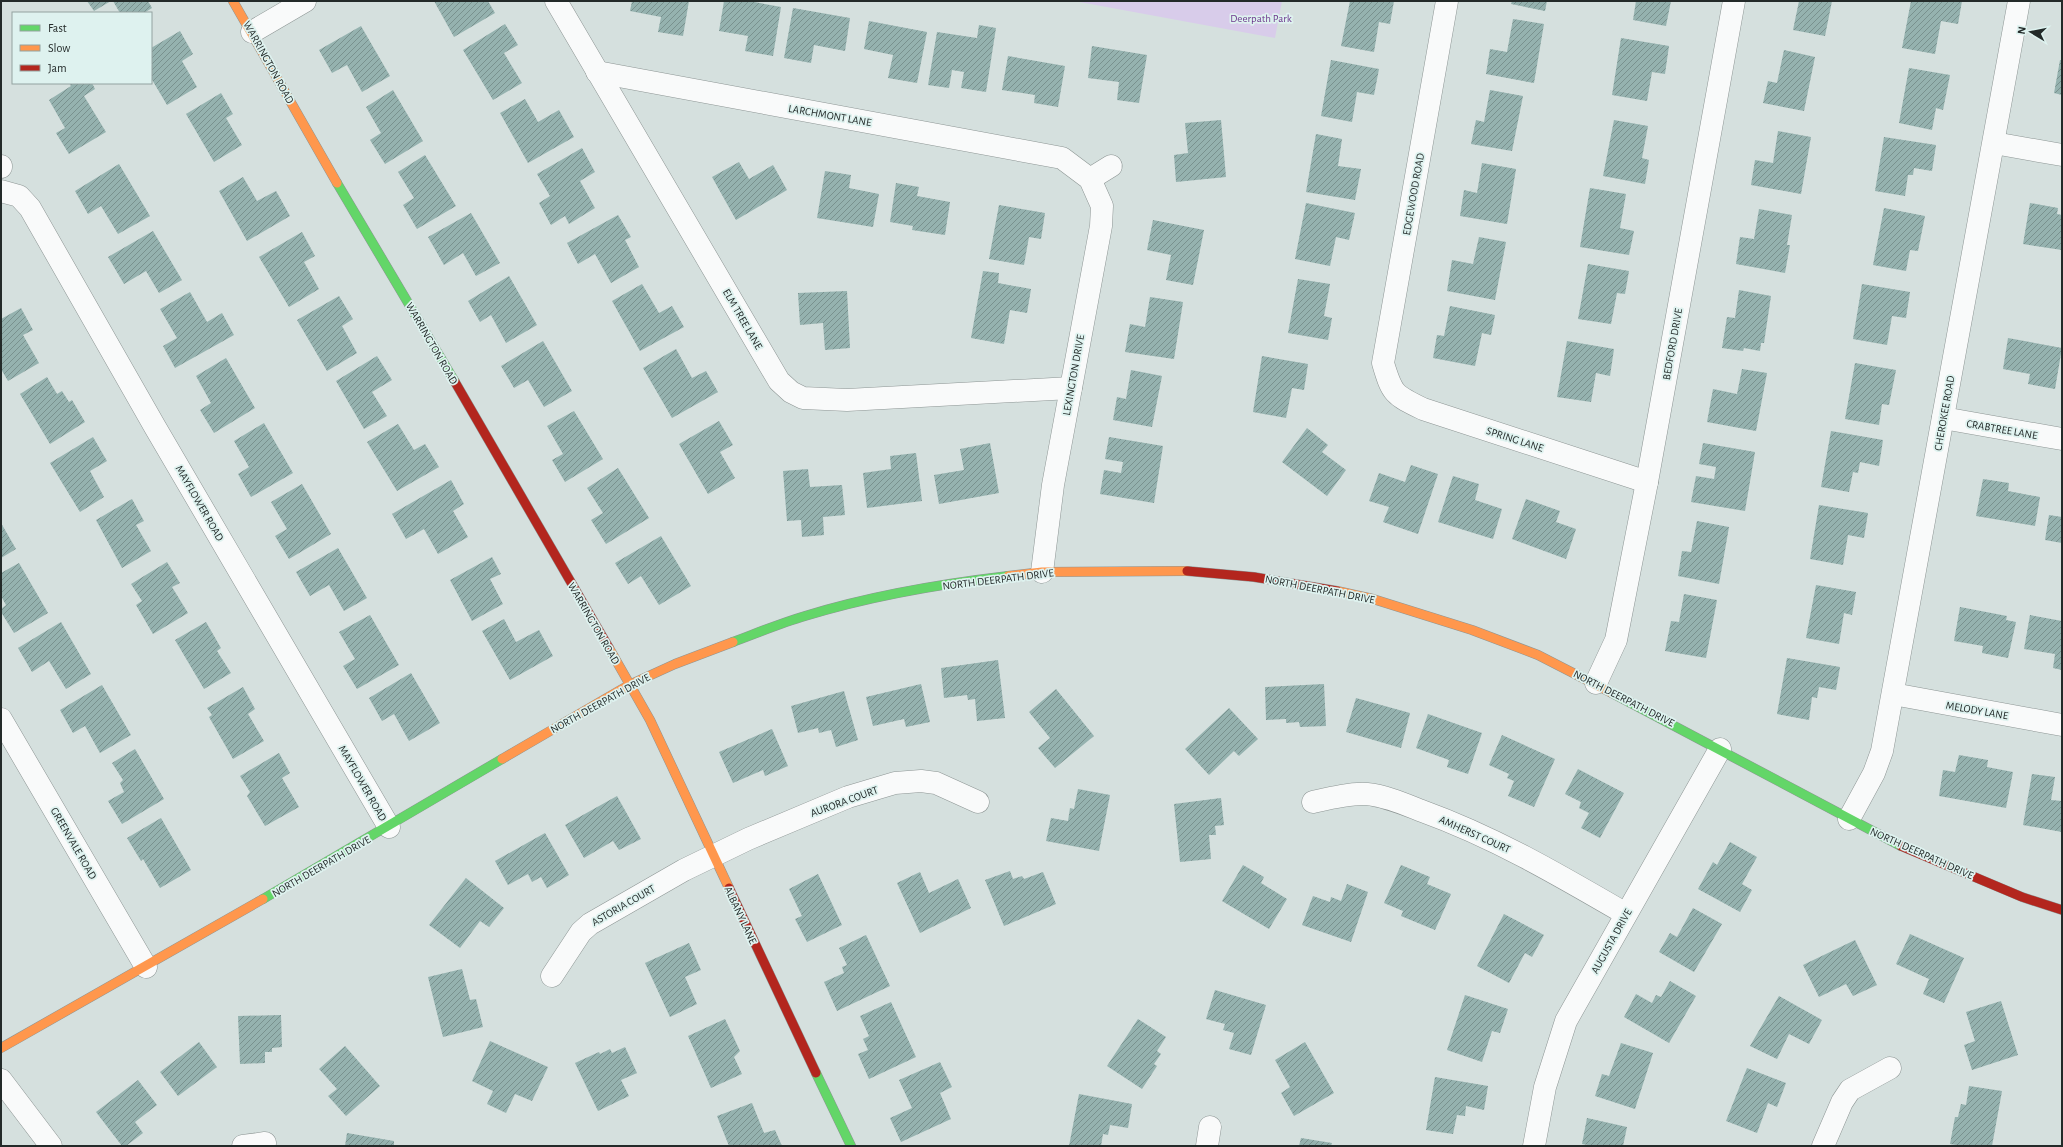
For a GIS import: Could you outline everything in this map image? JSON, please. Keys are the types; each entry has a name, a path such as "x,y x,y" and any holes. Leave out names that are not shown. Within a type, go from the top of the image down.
{"street":[{"name":"WARRINGTON ROAD","path":"233,1 311,138 506,469 629,685"},
{"path":"252,32 305,1"},
{"name":"ELM TREE LANE","path":"556,1 779,381 791,392 803,398 847,400 1071,388"},
{"name":"EDGEWOOD ROAD","path":"1390,387 1383,363 1447,1"},
{"name":"BEDFORD DRIVE","path":"1596,683 1616,640 1734,1"},
{"name":"CHEROKEE ROAD","path":"1849,819 1874,773 1882,751 2019,1"},
{"name":"LARCHMONT LANE","path":"597,72 1062,158 1090,179"},
{"path":"1994,143 2062,155"},
{"path":"1090,179 1111,166"},
{"name":"LEXINGTON DRIVE","path":"1042,572 1053,485 1101,226 1102,206 1090,179"},
{"name":"MAYFLOWER ROAD","path":"1,191 19,196 30,208 155,427 389,827"},
{"name":"SPRING LANE","path":"1390,387 1400,398 1423,409 1646,482"},
{"name":"CRABTREE LANE","path":"1943,418 2062,439"},
{"name":"NORTH DEERPATH DRIVE","path":"1,1048 146,967 389,827 629,685 675,664 812,614 857,602 965,581 1042,572 1198,571 1254,577 1320,587 1373,599 1472,630 1538,655 1596,683 1894,843 2022,897 2062,910"},
{"name":"ALBANY LANE","path":"629,685 650,720 851,1146"},
{"name":"MELODY LANE","path":"1893,694 2062,725"},
{"name":"GREENVALE ROAD","path":"1,719 146,967"},
{"name":"AUGUSTA DRIVE","path":"1534,1146 1545,1087 1566,1021 1720,749"},
{"name":"AURORA COURT","path":"714,857 748,839 848,797 895,783 921,781 936,783 978,802"},
{"name":"AMHERST COURT","path":"1312,802 1344,796 1366,794 1385,797 1460,824 1541,864 1626,914"},
{"name":"ASTORIA COURT","path":"552,976 581,932 590,924 684,870 714,857"},
{"path":"1823,1146 1842,1102 1850,1090 1890,1068"},
{"path":"1,1080 51,1146"},
{"path":"243,1146 266,1143"}],"green space":[{"name":"Deerpath Park","path":"1074,1 1282,1 1275,38"}],"building":[{"path":"87,1 111,1 94,11"},
{"path":"113,1 148,1 152,8 146,12 119,12"},
{"path":"434,1 488,1 495,13 454,37"},
{"path":"632,1 689,1 683,36 658,32 661,17 630,11"},
{"path":"724,1 749,1 781,7 773,56 745,51 748,36 719,31"},
{"path":"1350,1 1394,1 1390,24 1379,22 1374,52 1341,46"},
{"path":"1512,1 1547,1 1545,11 1511,4"},
{"path":"1636,1 1671,1 1666,26 1633,20"},
{"path":"1799,1 1832,1 1825,36 1793,30"},
{"path":"1911,1 1962,1 1958,24 1941,21 1935,54 1902,48"},
{"path":"793,8 850,18 845,51 814,45 811,63 784,58"},
{"path":"1513,19 1544,24 1534,83 1486,74 1490,49 1507,52"},
{"path":"869,21 927,32 917,83 888,78 893,55 864,49"},
{"path":"505,24 518,45 504,53 522,83 493,100 463,50"},
{"path":"979,25 996,28 986,92 961,88 964,72 952,70 949,88 928,85 937,32 977,38"},
{"path":"361,26 390,76 362,92 347,65 332,73 319,50"},
{"path":"180,31 193,54 182,61 197,87 167,105 152,80 152,47"},
{"path":"1621,38 1669,46 1665,74 1652,72 1647,101 1612,95"},
{"path":"1092,46 1147,55 1139,103 1117,100 1119,82 1088,78"},
{"path":"1784,50 1815,57 1804,111 1763,103 1768,81 1777,83"},
{"path":"1008,56 1065,66 1058,107 1034,103 1035,95 1002,90"},
{"path":"1331,60 1379,69 1374,95 1357,92 1352,122 1321,116"},
{"path":"2060,60 2062,60 2062,95 2054,93"},
{"path":"1909,68 1950,75 1943,110 1936,108 1932,130 1899,123"},
{"path":"70,84 92,84 95,89 84,96 106,132 69,154 56,133 65,128 49,100 71,86"},
{"path":"393,90 423,141 385,164 370,140 381,133 366,107"},
{"path":"1490,90 1523,96 1512,151 1471,144 1476,120 1484,122"},
{"path":"221,93 233,114 226,118 242,145 214,162 186,114"},
{"path":"525,99 538,122 559,110 574,137 528,163 500,113"},
{"path":"1221,120 1226,177 1176,182 1174,155 1188,153 1185,123"},
{"path":"1614,120 1648,126 1642,158 1649,160 1645,184 1603,176"},
{"path":"1778,131 1811,137 1801,194 1751,185 1755,160 1773,163"},
{"path":"1316,134 1342,139 1338,166 1361,169 1355,200 1306,192"},
{"path":"1884,137 1936,145 1932,171 1914,168 1913,175 1908,175 1905,196 1875,191"},
{"path":"582,148 595,172 580,181 595,208 569,224 565,216 551,225 539,203 550,196 537,174"},
{"path":"425,155 456,206 417,229 403,205 414,198 398,172"},
{"path":"739,162 749,179 773,165 787,190 736,220 712,177"},
{"path":"1482,163 1516,169 1507,224 1460,216 1464,190 1477,193"},
{"path":"119,164 150,216 118,234 101,206 88,214 75,191"},
{"path":"825,171 851,175 849,188 879,194 873,227 817,218"},
{"path":"243,177 257,201 276,191 290,216 247,241 219,191"},
{"path":"896,183 919,187 917,196 950,202 945,235 912,230 913,226 890,222"},
{"path":"1590,188 1626,194 1620,228 1634,231 1629,255 1580,247"},
{"path":"1306,203 1355,213 1349,240 1336,237 1330,266 1295,259"},
{"path":"2030,203 2058,208 2057,214 2062,215 2062,250 2023,244"},
{"path":"999,205 1045,213 1041,239 1029,237 1024,265 989,259"},
{"path":"1884,208 1925,216 1918,251 1910,250 1906,271 1873,265"},
{"path":"1759,209 1792,215 1787,245 1790,245 1785,273 1736,264 1740,237 1754,239"},
{"path":"471,213 500,263 476,276 463,253 444,265 428,237"},
{"path":"618,215 631,237 625,240 639,267 611,283 595,254 578,264 567,243"},
{"path":"1153,220 1204,230 1193,285 1166,280 1171,255 1147,250"},
{"path":"153,231 182,280 159,293 146,271 124,284 108,257"},
{"path":"302,232 315,256 304,262 319,289 289,307 259,257"},
{"path":"1479,237 1506,242 1495,300 1447,291 1452,260 1473,264"},
{"path":"1588,264 1629,271 1625,294 1617,293 1611,324 1578,319"},
{"path":"983,271 999,273 998,283 1031,289 1027,313 1010,310 1004,344 971,338"},
{"path":"509,276 537,325 506,343 491,315 480,322 468,301"},
{"path":"1298,279 1330,284 1324,316 1332,318 1328,340 1288,333"},
{"path":"642,284 659,313 672,306 684,327 640,351 612,301"},
{"path":"1862,284 1910,292 1906,318 1892,316 1887,345 1853,339"},
{"path":"1739,290 1771,296 1764,343 1761,343 1760,351 1744,348 1743,351 1722,348 1727,317 1735,318"},
{"path":"847,291 850,348 825,350 823,323 800,325 798,293"},
{"path":"190,292 207,322 222,313 234,335 175,368 163,346 177,338 160,309"},
{"path":"339,296 353,319 342,326 357,353 327,371 297,320"},
{"path":"1150,297 1183,302 1174,359 1125,352 1130,324 1145,327"},
{"path":"1450,306 1495,315 1491,335 1482,333 1475,366 1433,358 1437,335 1444,336"},
{"path":"21,308 33,330 23,335 39,363 8,381 1,369 1,319"},
{"path":"2008,338 2062,348 2055,389 2028,384 2030,374 2003,369"},
{"path":"543,341 572,391 544,407 528,380 514,388 501,366"},
{"path":"1567,341 1614,349 1610,376 1596,373 1591,402 1557,397"},
{"path":"676,349 692,378 706,371 718,392 672,418 643,368"},
{"path":"377,356 392,380 372,392 387,416 364,429 336,381"},
{"path":"1262,356 1308,364 1304,390 1292,388 1286,418 1253,412"},
{"path":"226,358 255,408 214,433 200,410 211,403 196,376"},
{"path":"1855,363 1896,370 1889,405 1882,404 1879,425 1845,419"},
{"path":"1742,369 1767,373 1756,431 1707,422 1713,389 1737,394"},
{"path":"1131,370 1162,376 1152,427 1113,420 1117,397 1126,399"},
{"path":"47,377 57,394 62,391 69,402 72,400 85,422 50,444 20,394"},
{"path":"574,411 603,459 565,482 552,460 563,454 547,426"},
{"path":"719,421 733,445 720,452 735,478 708,494 679,444"},
{"path":"264,423 293,473 251,497 238,474 249,467 234,441"},
{"path":"398,424 414,450 425,444 439,467 397,491 367,442"},
{"path":"1307,428 1328,445 1322,452 1346,470 1327,496 1282,462"},
{"path":"1831,431 1883,440 1879,466 1860,462 1858,473 1853,472 1849,492 1821,487"},
{"path":"93,437 107,461 90,471 104,497 80,512 50,463"},
{"path":"1109,437 1163,446 1154,503 1100,494 1104,470 1121,473 1123,462 1105,459"},
{"path":"990,443 999,493 939,504 934,475 964,470 960,449"},
{"path":"1703,443 1755,452 1745,511 1691,502 1696,476 1714,479 1716,467 1699,464"},
{"path":"916,453 922,501 867,508 863,473 891,469 890,456"},
{"path":"1411,465 1438,474 1418,534 1383,522 1389,507 1369,501 1379,473 1405,482"},
{"path":"618,468 649,518 606,544 591,520 603,513 587,488"},
{"path":"808,469 810,487 842,485 845,515 823,517 824,535 802,537 801,520 787,521 783,471"},
{"path":"1453,476 1479,484 1475,500 1502,509 1493,539 1438,522"},
{"path":"1983,479 2009,483 2008,491 2040,497 2035,526 1976,516"},
{"path":"451,480 464,504 453,511 468,537 438,554 424,529 406,539 392,514"},
{"path":"302,484 331,534 289,559 275,536 287,529 271,502"},
{"path":"132,499 144,521 136,525 151,551 122,568 96,520"},
{"path":"1526,499 1560,511 1556,522 1576,529 1566,559 1512,539"},
{"path":"1819,505 1868,513 1864,538 1848,535 1843,565 1810,559"},
{"path":"2049,515 2062,517 2062,543 2045,540"},
{"path":"1697,521 1729,527 1719,584 1678,576 1682,551 1691,552"},
{"path":"1,523 16,549 1,558"},
{"path":"661,536 691,586 659,605 641,576 628,584 615,563"},
{"path":"338,548 367,598 344,611 329,585 310,596 296,572"},
{"path":"492,557 501,574 490,579 503,604 472,621 450,580"},
{"path":"167,562 180,583 172,587 188,613 153,634 136,605 142,601 131,584"},
{"path":"19,563 48,613 14,633 1,612 1,609 6,605 1,596 1,573"},
{"path":"1816,585 1856,592 1852,615 1844,613 1839,644 1806,638"},
{"path":"1684,594 1717,600 1706,658 1665,651 1671,621 1679,622"},
{"path":"1960,607 2007,616 2006,620 2016,622 2008,658 1982,653 1983,646 1954,641"},
{"path":"370,615 399,665 357,689 343,666 355,659 339,632"},
{"path":"2030,615 2062,621 2062,670 2053,668 2055,654 2024,649"},
{"path":"504,619 516,642 539,630 553,656 510,680 482,631"},
{"path":"61,622 91,674 66,689 49,661 32,672 18,648"},
{"path":"206,622 221,648 217,651 231,673 204,689 175,640"},
{"path":"1787,658 1840,667 1836,690 1819,687 1817,698 1812,697 1809,720 1777,714"},
{"path":"998,660 1005,718 977,721 975,699 968,700 967,695 944,698 941,668"},
{"path":"411,673 440,723 409,741 394,714 382,721 369,698"},
{"path":"921,684 930,722 906,727 904,719 873,726 866,697"},
{"path":"1324,684 1326,726 1300,727 1299,722 1286,723 1286,719 1266,720 1265,687"},
{"path":"102,685 131,735 100,753 85,726 73,733 60,710"},
{"path":"243,687 255,709 248,714 264,741 233,759 209,717 212,715 207,708"},
{"path":"1056,689 1094,736 1055,768 1038,748 1050,738 1029,712"},
{"path":"844,691 858,740 836,747 831,730 819,733 818,728 798,733 791,706"},
{"path":"1356,698 1410,713 1401,748 1346,732"},
{"path":"1229,708 1258,739 1239,756 1234,751 1209,775 1185,749"},
{"path":"1428,714 1482,733 1468,774 1447,767 1449,760 1416,748"},
{"path":"772,729 788,766 765,776 763,770 733,783 719,752"},
{"path":"1502,735 1555,759 1534,807 1508,796 1514,781 1507,778 1509,774 1489,765"},
{"path":"135,749 164,799 122,824 108,801 124,792 120,783 123,780 112,763"},
{"path":"279,753 290,773 282,778 299,807 265,826 247,796 250,792 240,776"},
{"path":"1959,755 1988,760 1987,767 2013,772 2006,808 1939,796 1943,770 1955,772"},
{"path":"1578,769 1624,793 1600,838 1581,828 1589,813 1579,808 1581,802 1565,794"},
{"path":"2032,774 2055,777 2051,800 2062,801 2062,832 2023,825"},
{"path":"1078,789 1110,795 1099,851 1046,841 1051,818 1068,821 1070,808 1074,809"},
{"path":"617,796 641,839 619,850 613,841 584,858 565,825"},
{"path":"1221,798 1224,825 1215,826 1216,835 1209,835 1211,859 1180,862 1174,804"},
{"path":"161,818 191,870 160,888 143,859 141,861 127,838"},
{"path":"545,833 569,875 547,888 541,877 532,882 528,874 508,885 495,861"},
{"path":"1730,842 1757,857 1742,884 1752,890 1740,912 1698,889 1713,862 1717,865"},
{"path":"1243,865 1264,877 1261,883 1287,899 1269,929 1222,901"},
{"path":"1401,865 1430,877 1427,884 1451,894 1435,930 1401,916 1403,911 1384,903"},
{"path":"1010,871 1013,879 1022,876 1024,879 1043,872 1056,904 1004,926 985,880"},
{"path":"920,872 929,893 958,879 971,908 920,933 897,883"},
{"path":"818,874 842,925 807,942 795,919 802,916 789,889"},
{"path":"466,878 504,908 489,927 480,921 460,948 429,925"},
{"path":"1347,884 1368,892 1351,942 1302,925 1313,896 1330,902 1331,897 1341,901"},
{"path":"1693,908 1722,924 1694,972 1659,952 1670,933 1677,937"},
{"path":"1504,914 1544,935 1532,957 1525,953 1509,983 1477,966"},
{"path":"1910,934 1964,958 1944,1003 1923,994 1929,979 1896,964"},
{"path":"866,935 890,986 837,1011 824,982 844,973 842,967 847,965 839,948"},
{"path":"1855,940 1877,985 1853,996 1846,984 1819,997 1803,965"},
{"path":"689,943 701,970 685,977 697,1004 670,1017 645,963"},
{"path":"462,969 470,1000 476,999 483,1027 443,1037 428,977"},
{"path":"1670,981 1696,996 1669,1043 1624,1017 1636,994 1652,1003 1656,995 1661,997"},
{"path":"1215,990 1266,1005 1251,1055 1229,1049 1234,1033 1223,1030 1225,1024 1206,1019"},
{"path":"1465,995 1508,1009 1500,1033 1492,1031 1482,1062 1447,1050"},
{"path":"1779,996 1822,1020 1809,1044 1789,1034 1777,1059 1750,1046"},
{"path":"2001,1001 2018,1055 1972,1070 1964,1045 1975,1041 1966,1012"},
{"path":"891,1002 916,1057 869,1079 858,1054 868,1050 863,1039 869,1036 860,1016"},
{"path":"281,1015 282,1047 272,1048 272,1052 265,1052 265,1063 240,1064 238,1016"},
{"path":"725,1019 740,1051 734,1057 742,1074 711,1088 688,1036"},
{"path":"1138,1019 1166,1037 1157,1051 1161,1054 1154,1064 1157,1066 1142,1089 1107,1066"},
{"path":"490,1041 548,1067 532,1101 515,1094 506,1113 487,1104 493,1091 472,1081"},
{"path":"199,1042 217,1067 178,1096 160,1072"},
{"path":"1305,1042 1334,1093 1294,1116 1281,1093 1290,1087 1275,1060"},
{"path":"1621,1043 1653,1053 1635,1109 1595,1096 1602,1074 1609,1076"},
{"path":"345,1046 380,1086 346,1116 328,1096 337,1089 319,1069"},
{"path":"625,1047 637,1073 621,1080 629,1096 598,1111 575,1063 599,1052 600,1054 610,1049 612,1053"},
{"path":"940,1062 952,1087 940,1093 951,1119 901,1142 890,1118 912,1108 899,1080"},
{"path":"1747,1068 1786,1083 1777,1107 1768,1103 1757,1133 1726,1121"},
{"path":"1435,1077 1488,1086 1484,1110 1466,1106 1465,1116 1457,1115 1453,1134 1426,1130"},
{"path":"138,1080 157,1105 135,1122 143,1133 126,1146 122,1146 96,1112"},
{"path":"1969,1086 2002,1091 1992,1146 1963,1146 1950,1144 1955,1117 1958,1117 1961,1104 1966,1105"},
{"path":"1079,1094 1132,1104 1128,1128 1110,1125 1108,1135 1103,1134 1101,1146 1069,1146"},
{"path":"752,1103 764,1133 775,1130 782,1146 729,1146 717,1116"},
{"path":"1587,1118 1627,1127 1623,1146 1593,1146 1582,1144"},
{"path":"347,1133 394,1141 394,1146 345,1146"},
{"path":"1301,1138 1332,1143 1331,1146 1299,1146"}],"traffic: fast":[{"path":"337,183 455,382"},
{"path":"733,642 796,619 855,602 931,587 1008,576"},
{"path":"1612,693 1901,846"},
{"path":"263,899 502,759"},
{"path":"816,1073 851,1146"}],"traffic: slow":[{"path":"233,1 337,183"},
{"path":"1008,576 1042,572 1187,571"},
{"path":"1337,591 1373,599 1472,630 1538,655 1612,693"},
{"path":"502,759 629,685 675,664 733,642"},
{"path":"609,648 650,720 729,888"},
{"path":"1,1048 263,899"}],"traffic: jam":[{"path":"455,382 609,648"},
{"path":"1187,571 1254,577 1337,591"},
{"path":"1901,846 2022,897 2062,910"},
{"path":"729,888 816,1073"}]}
